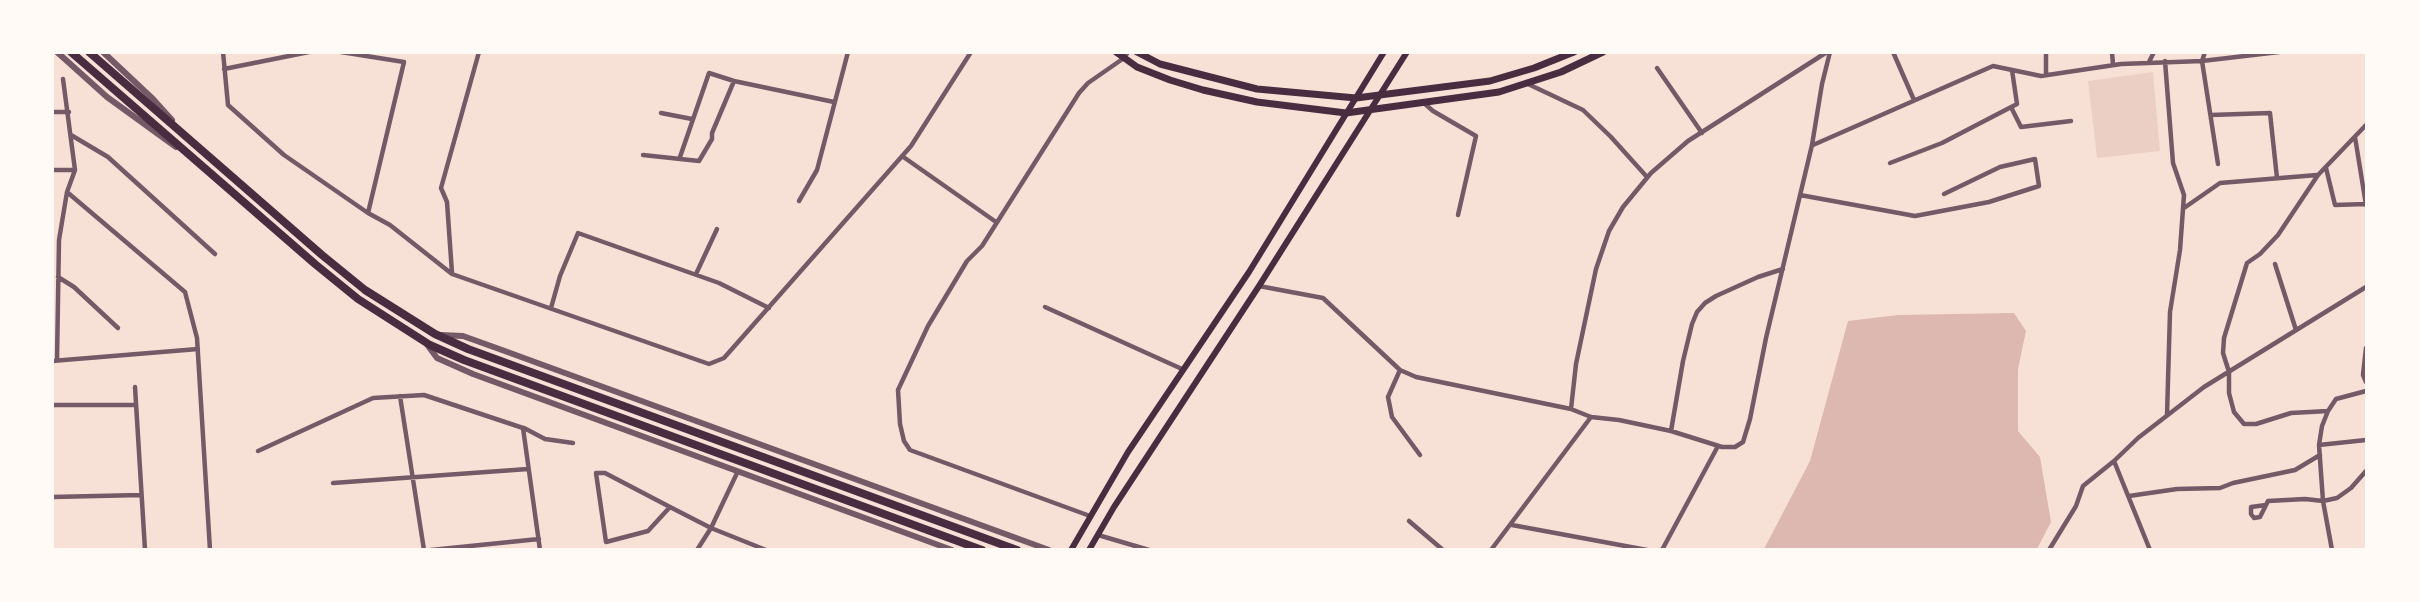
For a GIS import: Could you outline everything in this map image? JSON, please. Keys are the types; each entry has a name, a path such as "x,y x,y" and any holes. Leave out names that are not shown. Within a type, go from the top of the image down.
{"highway":[{"path":"71,52 186,154 358,299 424,341 462,359 982,550"},
{"path":"89,52 365,290 435,334 468,349 1017,550"}],"main road":[{"path":"1116,52 1126,55 1137,67 1203,90 1257,102 1346,113 1499,92 1528,84 1604,52"},
{"path":"1137,52 1160,64 1257,89 1356,98 1490,81 1574,52"},
{"path":"1071,550 1099,499 1182,369 1249,272 1384,52"},
{"path":"1089,550 1406,52"},
{"path":"1099,499 1114,508"}],"street":[{"path":"57,52 138,122 186,154"},
{"path":"103,52 153,99 194,145"},
{"path":"223,52 228,105 284,155 368,213 390,225 452,274 709,364 724,358 911,146 971,52"},
{"path":"224,69 282,55 310,52"},
{"path":"341,52 404,62 368,213"},
{"path":"452,274 447,202 441,188 479,52"},
{"path":"799,201 817,170 848,52"},
{"path":"1571,409 1576,363 1596,269 1609,231 1623,207 1647,177 1702,132 1828,52"},
{"path":"1259,286 1323,298 1400,370 1416,377 1571,409 1591,417 1671,431 1718,446 1735,447 1743,442 1812,145 1828,52"},
{"path":"1893,52 1914,100"},
{"path":"2046,52 2046,75"},
{"path":"2112,52 2113,65"},
{"path":"2149,62 2154,52"},
{"path":"2204,52 2202,61 2218,164"},
{"path":"1812,145 1993,66 2046,75 2113,65 2202,61 2279,52"},
{"path":"1090,516 910,450 904,441 898,408 898,390 929,326 967,261 982,246 1079,93 1088,83 1126,55"},
{"path":"2165,61 2173,163 2184,195 2180,250 2170,312 2167,416"},
{"path":"1657,68 1702,132"},
{"path":"1890,163 1942,143 2017,104 2011,70"},
{"path":"680,158 709,73 734,81 834,102"},
{"path":"63,79 75,170 67,192 59,240 55,361 198,349"},
{"path":"643,155 699,161 712,139 712,133 734,81"},
{"path":"1528,84 1583,110 1647,177"},
{"path":"1424,103 1476,136 1458,215"},
{"path":"2011,107 2021,127 2071,121"},
{"path":"52,112 69,113"},
{"path":"661,113 692,119"},
{"path":"2211,115 2270,113 2277,178"},
{"path":"2328,411 2291,413 2256,424 2244,424 2234,412 2229,393 2224,338 2247,263 2278,235 2318,175 2367,125"},
{"path":"71,135 108,157 215,254"},
{"path":"2326,167 2335,205 2366,205 2355,137"},
{"path":"902,156 996,222"},
{"path":"1800,195 1915,216 1989,202 2039,186 2035,159 2000,167 1944,194"},
{"path":"52,170 75,170"},
{"path":"2183,208 2220,183 2318,175"},
{"path":"67,192 185,292 197,338 210,550"},
{"path":"696,274 716,229"},
{"path":"551,308 560,276 578,233 719,283 769,308"},
{"path":"2276,264 2297,330"},
{"path":"1671,431 1683,361 1697,312 1704,303 1716,296 1783,269"},
{"path":"58,278 74,287 118,328"},
{"path":"2049,550 2076,506 2083,486 2137,438 2204,387 2367,287"},
{"path":"1045,307 1182,369"},
{"path":"435,334 463,337 502,350 1049,550"},
{"path":"424,341 437,358 472,374 953,550"},
{"path":"2367,348 2363,375 2367,382"},
{"path":"1400,370 1388,397 1392,416 1398,428 1420,455"},
{"path":"135,387 145,550"},
{"path":"2332,550 2323,501 2319,445 2328,411 2339,397 2367,391"},
{"path":"258,450 373,398 424,395 523,428 545,439 573,443"},
{"path":"400,396 424,550"},
{"path":"52,405 136,405"},
{"path":"1492,550 1591,417"},
{"path":"523,428 540,550"},
{"path":"2319,445 2367,440"},
{"path":"1662,550 1718,446"},
{"path":"2129,496 2177,489 2220,488 2295,470 2320,455"},
{"path":"2114,461 2150,550"},
{"path":"334,484 528,469"},
{"path":"697,550 711,528 738,471"},
{"path":"2266,505 2268,501 2287,499 2323,501 2337,498 2367,471"},
{"path":"670,507 648,531 606,542 596,473 605,472 711,528 766,550"},
{"path":"52,497 141,495"},
{"path":"1409,521 1443,550"},
{"path":"1512,524 1647,550"},
{"path":"1098,535 1149,550"},
{"path":"431,550 539,538"}],"shaded area":[{"path":"2153,72 2160,151 2097,158 2088,81"},
{"path":"2014,313 2026,331 2018,369 2018,431 2040,457 2051,522 2037,549 1764,549 1810,461 1848,321 1898,315"}]}
